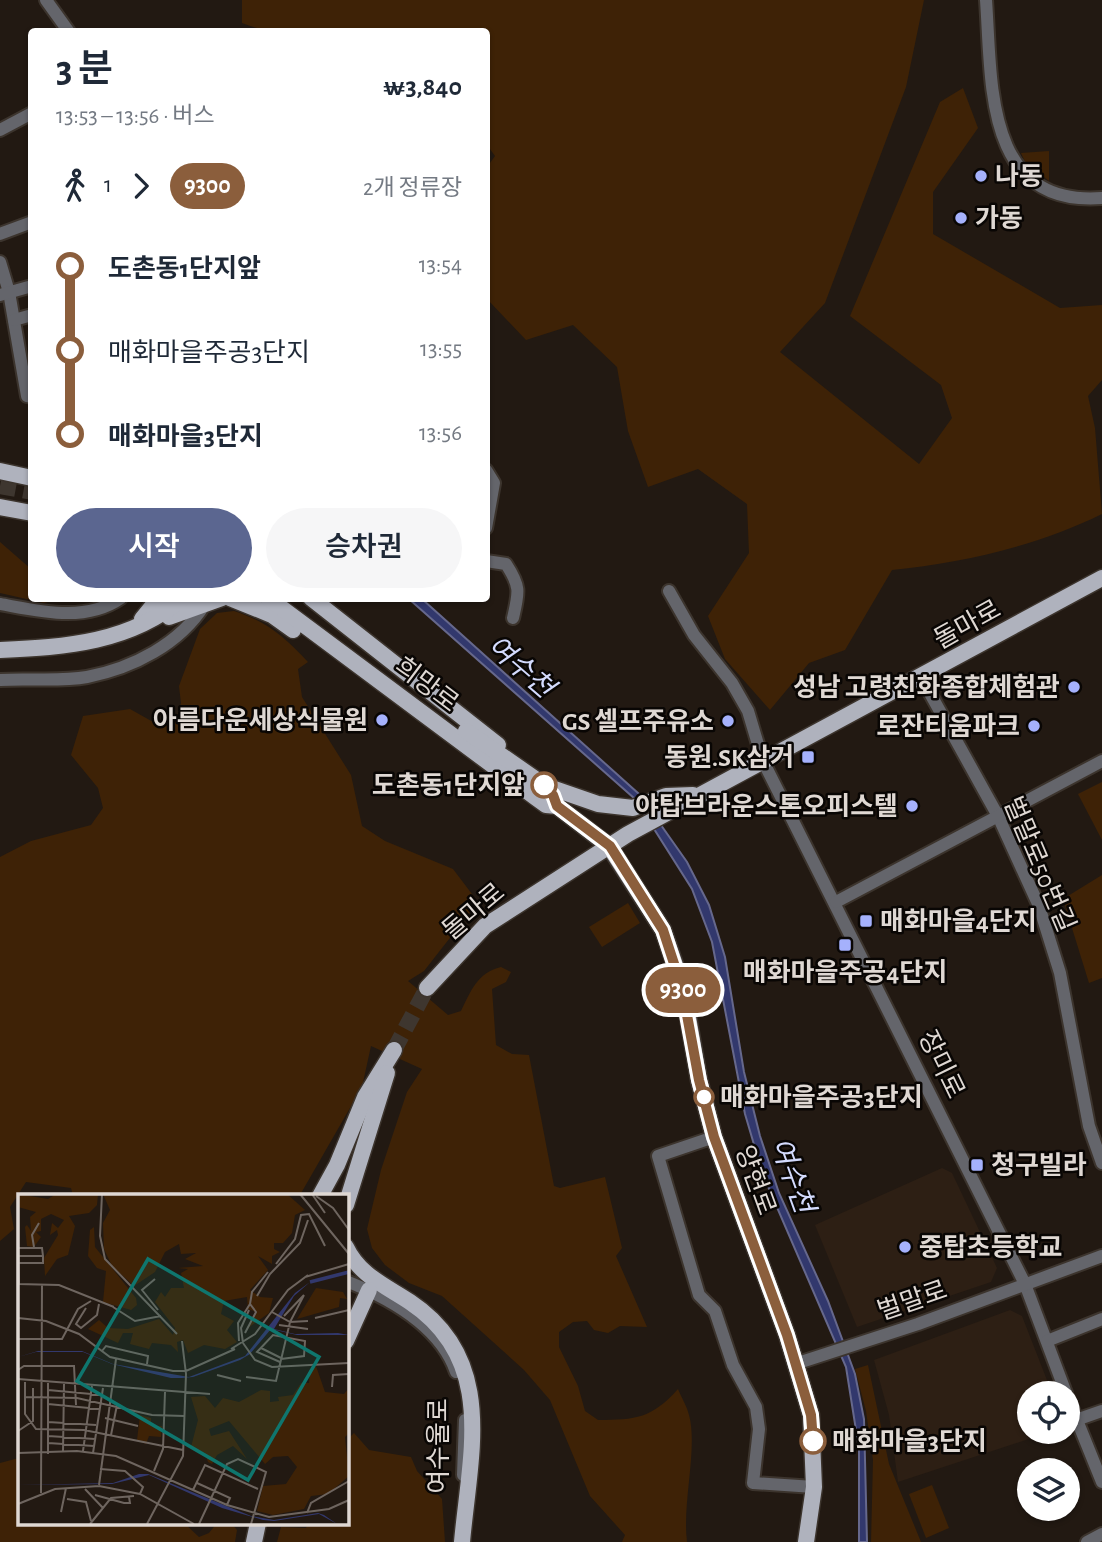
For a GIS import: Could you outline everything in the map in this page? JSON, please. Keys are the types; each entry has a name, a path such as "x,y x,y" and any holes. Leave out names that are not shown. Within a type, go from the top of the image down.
{"main road":[{"path":"0,471 28,477"},
{"path":"0,507 28,512"},
{"name":"돌마로","path":"427,988 485,926 628,834 1102,578"},
{"path":"133,629 156,602"},
{"path":"133,629 177,602"},
{"path":"0,650 61,647 105,639 211,602"},
{"path":"240,602 272,615 303,636 401,705 466,758 539,791 598,804 633,808 666,796 698,795"},
{"path":"262,602 303,636"},
{"name":"희망로","path":"263,602 539,791 553,795 557,806 610,846"},
{"name":"희망로","path":"291,602 530,776 539,791"},
{"path":"316,602 483,729 530,776"},
{"name":"양현로","path":"610,846 663,930 682,988 699,1080 714,1137 811,1415 814,1487 806,1542"},
{"path":"321,1194 337,1164 365,1097 394,1050 348,1199"},
{"path":"348,1250 364,1272 442,1326 460,1353 470,1382 473,1413 461,1542"},
{"path":"348,1336 369,1290"},
{"path":"254,1542 258,1524"}],"street":[{"path":"46,0 66,28"},
{"path":"986,0 993,99 1006,148 1024,173 1054,195 1081,199 1102,198"},
{"path":"0,130 28,115"},
{"path":"0,234 28,224"},
{"path":"0,262 28,396"},
{"path":"5,294 28,286"},
{"path":"14,320 28,317"},
{"path":"490,476 494,482 490,505"},
{"path":"490,562 506,564 520,589 513,618"},
{"name":"장미로","path":"669,591 694,635 732,683 748,711 763,761 836,902 1024,1284 1062,1381"},
{"path":"0,604 52,614 100,609 113,602"},
{"path":"0,680 86,677 126,665 178,636 205,604"},
{"name":"벌말로50번길","path":"921,677 998,816 1039,906 1056,962 1089,1126 1102,1163"},
{"path":"836,902 1102,761"},
{"path":"714,1137 658,1156 699,1295 715,1311 733,1366 756,1407 759,1429 753,1483 814,1487"},
{"name":"벌말로","path":"794,1364 918,1324 1102,1256"},
{"name":"여수울로","path":"348,1282 394,1304 435,1337 453,1361 466,1403 461,1542"},
{"path":"1046,1341 1101,1322"},
{"path":"1080,1419 1102,1411"},
{"name":"장미로","path":"1080,1430 1102,1482"},
{"path":"1087,1542 1102,1534"}],"shaded area":[{"path":"242,0 924,0 906,87 825,303 780,352 919,464 952,418 941,385 850,316 940,102 963,88 978,128 933,192 933,234 1060,308 1102,305 1102,380 1088,396 1095,428 1102,514 1026,544 973,558 892,570 845,650 809,663 770,710 725,659 708,616 749,553 747,504 698,469 648,487 628,431 617,367 573,325 526,340 490,302 490,163 495,156 490,149 490,28 259,28 242,23"},
{"path":"1049,151 1049,181 1025,162 1021,153"},
{"path":"0,542 28,566 28,599 0,593"},
{"path":"234,611 257,620 275,631 308,662 298,669 302,697 351,775 362,826 385,841 453,869 478,902 424,971 408,981 448,1015 461,1011 480,978 501,967 511,972 506,982 492,989 496,1045 512,1054 529,1055 554,1186 560,1188 605,1177 622,1248 616,1256 647,1327 620,1326 608,1333 594,1330 587,1321 573,1322 559,1332 559,1347 578,1386 585,1411 598,1420 633,1418 651,1412 678,1389 688,1412 692,1443 686,1510 687,1542 622,1542 625,1535 590,1496 550,1400 524,1370 442,1296 409,1283 385,1265 372,1248 367,1229 381,1170 407,1092 422,1069 371,1046 362,1087 301,1194 72,1194 71,1188 26,1182 10,1207 14,1229 0,1241 0,857 31,841 91,825 103,808 98,788 71,755 83,716 130,709 162,727 175,722 181,703 179,686 200,629 217,613"},
{"path":"1102,782 1102,840 1078,794"},
{"path":"1102,875 1102,978 1089,983 1063,899"},
{"path":"628,903 640,923 602,947 589,927"},
{"name":"중탑초등학교","path":"942,1168 952,1173 997,1268 991,1282 857,1327 815,1225"},
{"path":"1010,1310 1022,1316 1047,1381 1017,1381 1017,1443 898,1482 889,1415 874,1360"},
{"path":"868,1365 889,1464 921,1542 871,1542 873,1460 866,1411 855,1369"},
{"path":"354,1433 369,1450 411,1457 417,1471 442,1499 445,1542 277,1542 281,1527 306,1528 308,1524 348,1524 348,1439"},
{"path":"18,1458 18,1524 185,1524 199,1537 209,1533 216,1524 232,1524 237,1530 235,1542 0,1542 0,1463"},
{"path":"932,1485 949,1528 926,1538 909,1494"}],"water":[{"path":"412,602 425,602 639,794 687,862 709,905 725,957 744,1072 760,1136 779,1193 828,1301 855,1374 864,1419 867,1542 859,1542 859,1449 846,1367 763,1175 745,1114 712,942 692,889 635,799"}],"tunnel":[{"path":"0,486 28,491"},
{"path":"394,1050 427,988"}],"bus line":[{"name":"9300","path":"544,785 553,795 557,806 610,846 663,930 682,988 699,1080 714,1137 728,1182 787,1335 811,1415 813,1441"}],"place":[{"name":"나동","path":"981,176"},
{"name":"가동","path":"961,218"},
{"name":"성남 고령친화종합체험관","path":"1074,687"},
{"name":"아름다운세상식물원","path":"382,720"},
{"name":"GS 셀프주유소","path":"728,721"},
{"name":"로잔티움파크","path":"1034,726"},
{"name":"동원.SK삼거","path":"808,757"},
{"name":"도촌동1단지앞","path":"544,785"},
{"name":"야탑브라운스톤오피스텔","path":"912,806"},
{"name":"매화마을4단지","path":"866,921"},
{"name":"매화마을주공4단지","path":"845,945"},
{"name":"매화마을주공3단지","path":"704,1097"},
{"name":"청구빌라","path":"977,1165"},
{"name":"중탑초등학교","path":"905,1247"},
{"name":"매화마을3단지","path":"813,1441"}],"water label":[{"name":"여수천","path":"521,666"},
{"name":"여수천","path":"793,1175"}]}
